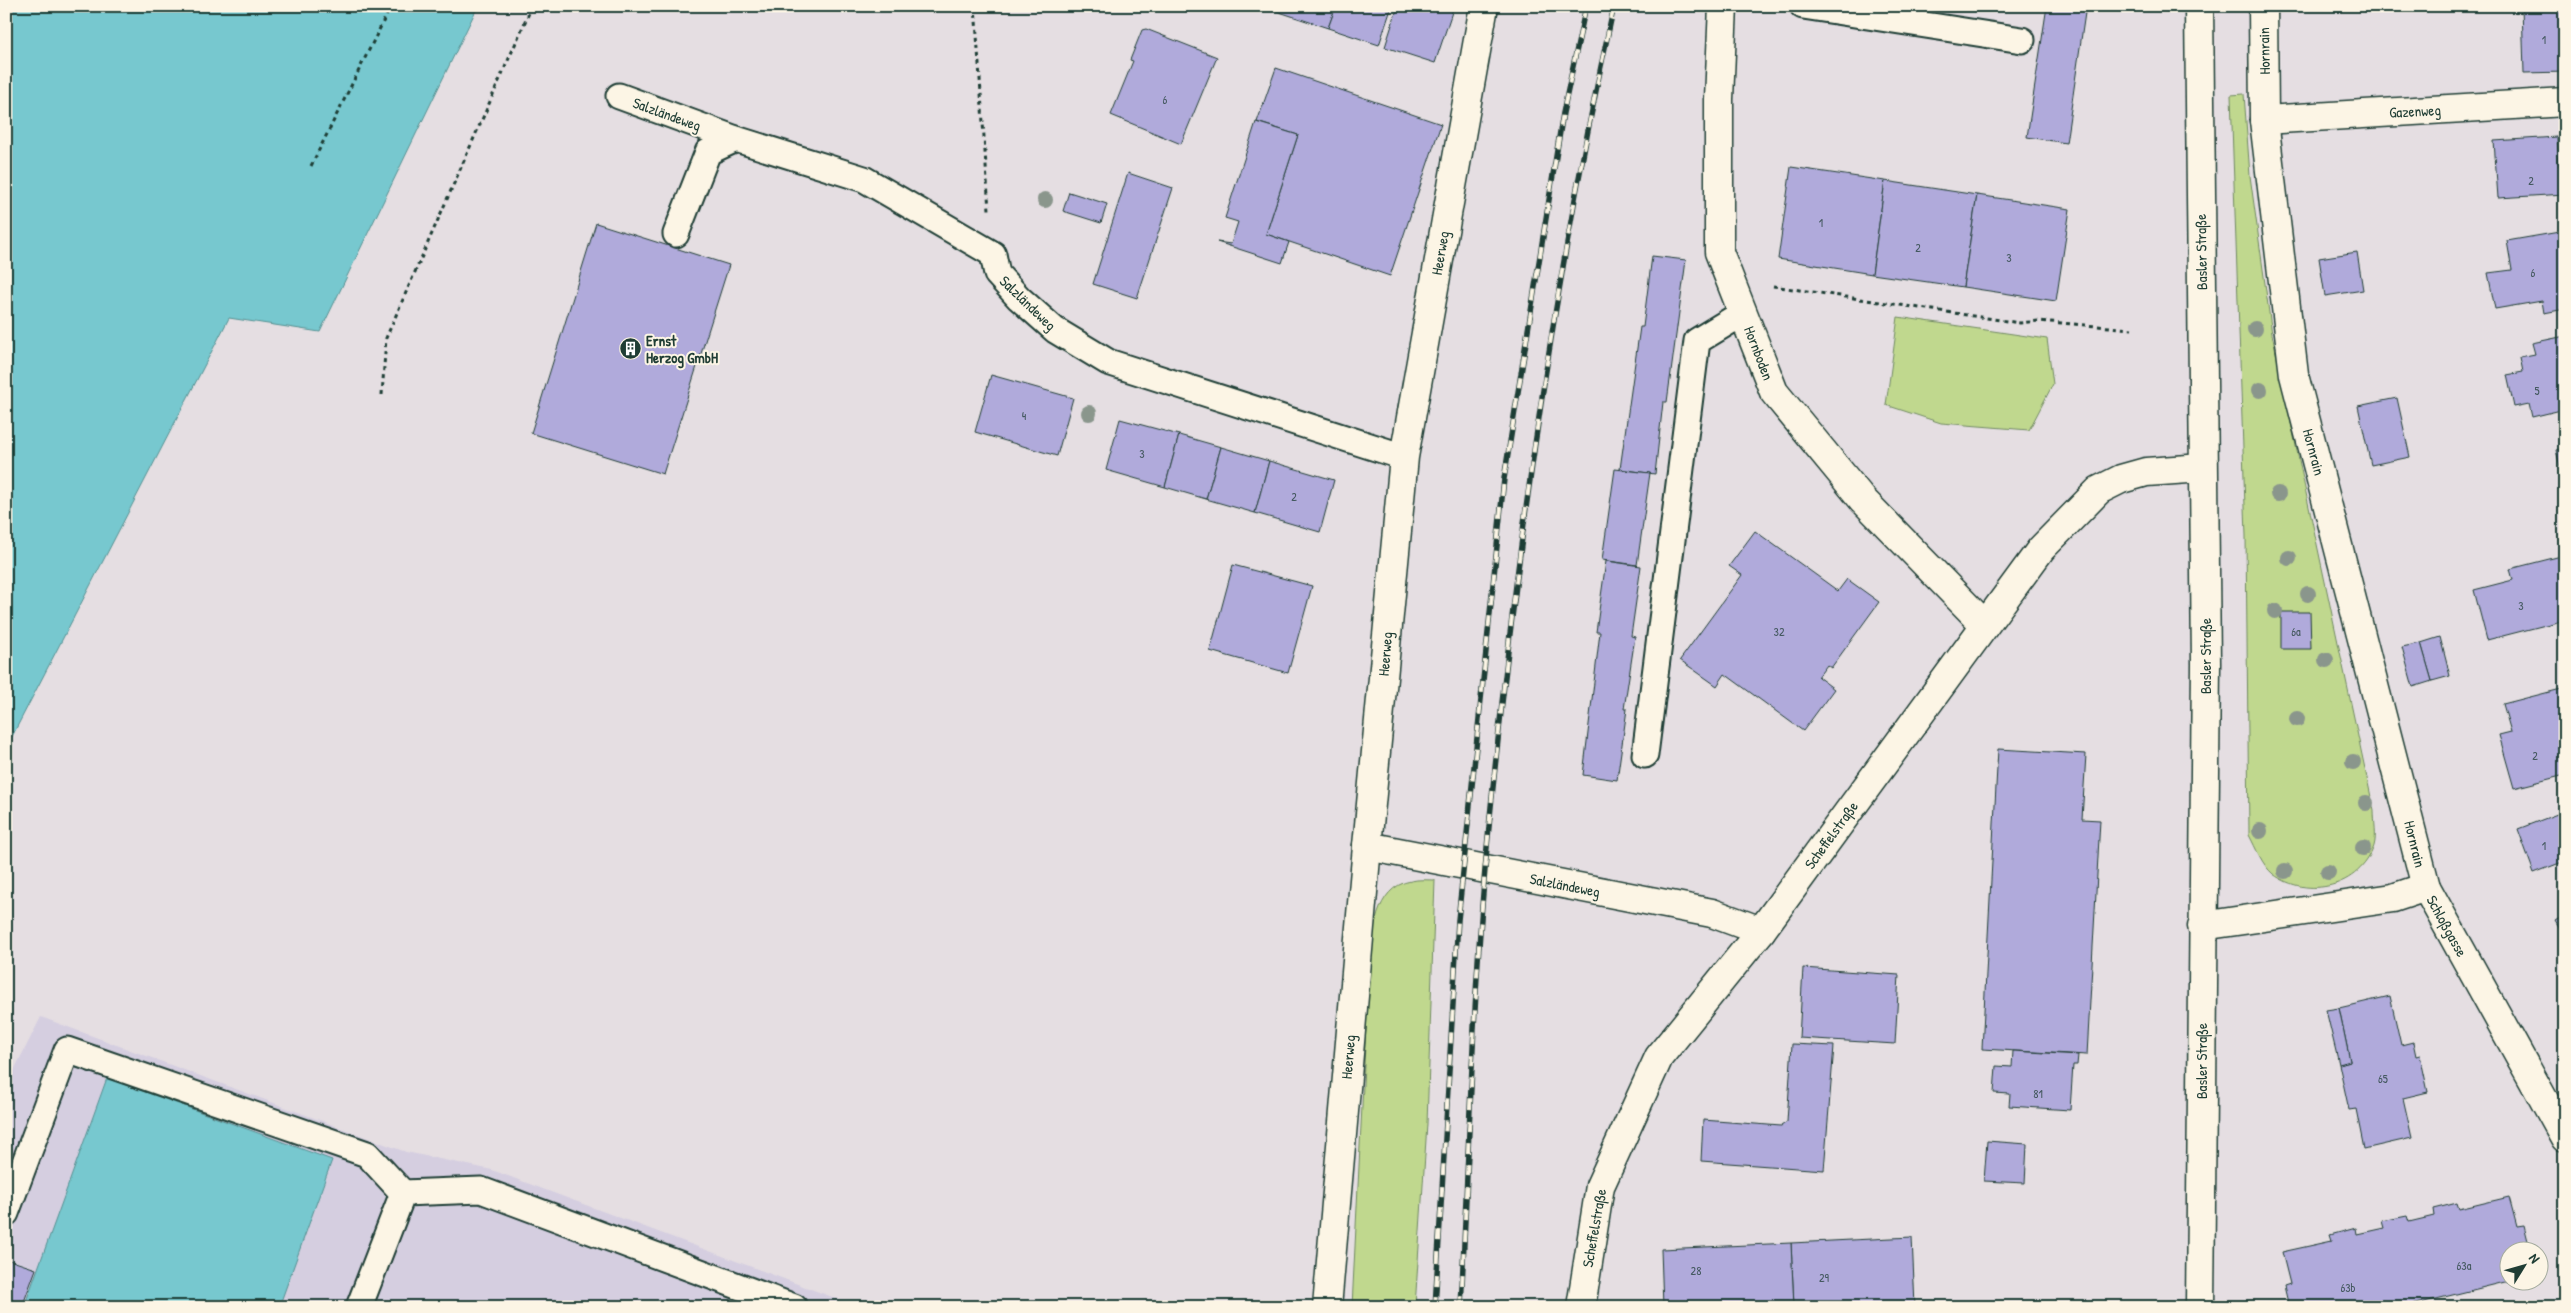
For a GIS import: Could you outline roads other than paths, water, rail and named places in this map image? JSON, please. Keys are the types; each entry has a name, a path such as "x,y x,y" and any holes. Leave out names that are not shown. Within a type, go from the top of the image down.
{"street":[{"name":"Heerweg","path":"1327,1307 1367,846 1404,457 1484,6"},
{"name":"Hornboden","path":"1724,6 1718,99 1719,252 1774,392 1862,500 1984,624"},
{"name":"Basler Straße","path":"2199,6 2206,664 2202,926 2200,1307"},
{"name":"Hornrain","path":"2263,6 2264,120 2294,375 2426,887"},
{"name":"Gazenweg","path":"2264,120 2565,102"},
{"name":"Scheffelstraße","path":"1581,1307 1600,1186 1659,1057 1761,932 1984,624 2041,549 2099,490 2121,479 2146,472 2203,468"},
{"name":"Salzländeweg","path":"1367,846 1712,913 1761,932"},
{"name":"Schloßgasse","path":"2202,926 2393,898 2426,887 2565,1138"}],"lane":[{"path":"1803,6 2022,40"},
{"name":"Salzländeweg","path":"619,96 736,139 864,179 993,254 997,274 1019,298 1055,330 1108,362 1404,457"},
{"path":"676,234 708,152 736,139"},
{"path":"1645,756 1697,341 1738,302"},
{"path":"6,1213 67,1050 367,1154 403,1193 481,1190 794,1307"},
{"path":"359,1307 403,1193"}],"water":[{"path":"6,6 478,6 320,332 229,318 6,748"},
{"path":"107,1078 332,1160 279,1307 24,1307"}],"railway":[{"path":"1435,1307 1458,920 1504,479 1563,113 1586,6"},
{"path":"1461,1307 1479,947 1489,827 1511,621 1555,312 1573,210 1614,6"}],"place":[{"name":"Ernst Herzog GmbH","path":"630,349"}]}
